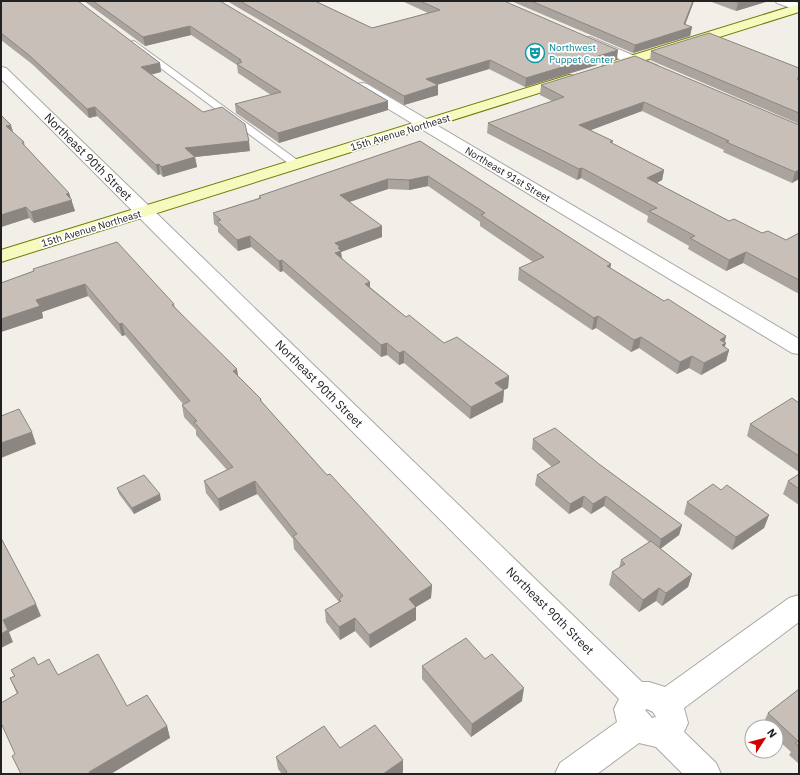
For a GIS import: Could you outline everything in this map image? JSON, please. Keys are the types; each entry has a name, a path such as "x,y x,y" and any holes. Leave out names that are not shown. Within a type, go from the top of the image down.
{"street":[{"path":"781,1 799,7"},
{"path":"596,71 799,7"},
{"path":"581,38 663,73"},
{"name":"Northeast 90th Street","path":"1,71 651,715 705,774"},
{"name":"15th Avenue Northeast","path":"1,256 582,75"},
{"name":"Northeast 91st Street","path":"353,82 799,348"},
{"path":"571,774 799,606"}],"lane":[{"path":"126,38 296,164"}],"building":[{"path":"1,1 78,1 160,63 141,67 203,112 222,107 245,124 249,141 185,148 195,157 161,167 159,164 156,165 95,107 87,109 30,56 1,33"},
{"path":"93,1 220,1 388,101 278,133 235,104 281,92 237,64 242,62 239,60 241,60 190,26 143,37"},
{"path":"240,1 315,1 372,28 440,10 420,1 504,1 618,50 526,78 490,60 426,79 438,85 404,96"},
{"path":"531,1 693,1 684,24 692,27 635,45"},
{"path":"733,1 744,1 738,3"},
{"path":"709,33 799,68 799,78 797,79 799,79 799,113 651,51"},
{"path":"635,56 799,125 799,170 795,172 726,142 729,141 644,102 579,125 613,141 610,142 664,170 647,178 729,221 734,219 762,233 768,231 786,240 799,233 799,280 746,252 729,260 690,238 695,236 649,211 657,208 582,168 579,169 488,123 564,97 541,85"},
{"path":"1,115 11,125 6,126 24,142 22,143 69,193 66,194 72,200 31,212 26,207 1,215"},
{"path":"420,141 611,264 607,266 664,301 668,299 726,336 720,340 726,343 722,345 729,350 704,363 692,356 680,362 641,337 634,340 598,316 594,318 519,268 544,257 481,215 485,213 428,176 409,180 388,179 340,195 382,226 335,243 340,247 338,248 341,251 335,253 370,282 365,284 406,317 409,315 444,343 457,337 509,376 495,383 504,390 471,407 404,351 399,353 387,343 381,345 282,260 279,261 250,236 237,240 217,221 221,220 213,213 261,198 259,196"},
{"path":"117,242 174,304 172,305 237,369 233,371 261,399 260,400 327,475 330,474 432,585 409,599 416,607 369,635 355,618 339,627 325,610 341,601 339,599 343,596 293,536 297,534 255,481 218,499 204,481 233,467 194,422 197,421 182,405 190,401 122,323 119,324 85,284 36,300 40,306 1,319 1,283 34,271 33,269"},
{"path":"792,398 799,403 799,456 750,424"},
{"path":"19,409 32,432 1,443 1,416"},
{"path":"555,428 599,464 682,525 661,539 606,496 593,504 584,496 570,504 537,475 560,462 533,439"},
{"path":"799,474 799,489 788,481"},
{"path":"144,475 160,494 132,508 117,488"},
{"path":"713,484 721,490 727,485 769,515 736,537 687,502"},
{"path":"1,538 36,604 3,620 8,630 1,634"},
{"path":"651,541 692,574 666,593 659,588 643,600 612,572 625,564 621,560"},
{"path":"466,638 485,659 492,654 524,688 472,724 422,666"},
{"path":"98,654 127,706 147,695 167,726 89,772 90,774 21,774 12,756 15,754 1,723 1,703 18,693 10,678 15,676 11,670 34,657 38,665 49,659 58,675"},
{"path":"799,689 799,746 795,743 798,741 784,728 784,719 774,719 768,713"},
{"path":"375,725 403,760 383,774 285,774 287,772 276,757 324,726 340,748"}],"place":[{"name":"Northwest Puppet Center","path":"535,53"}]}
